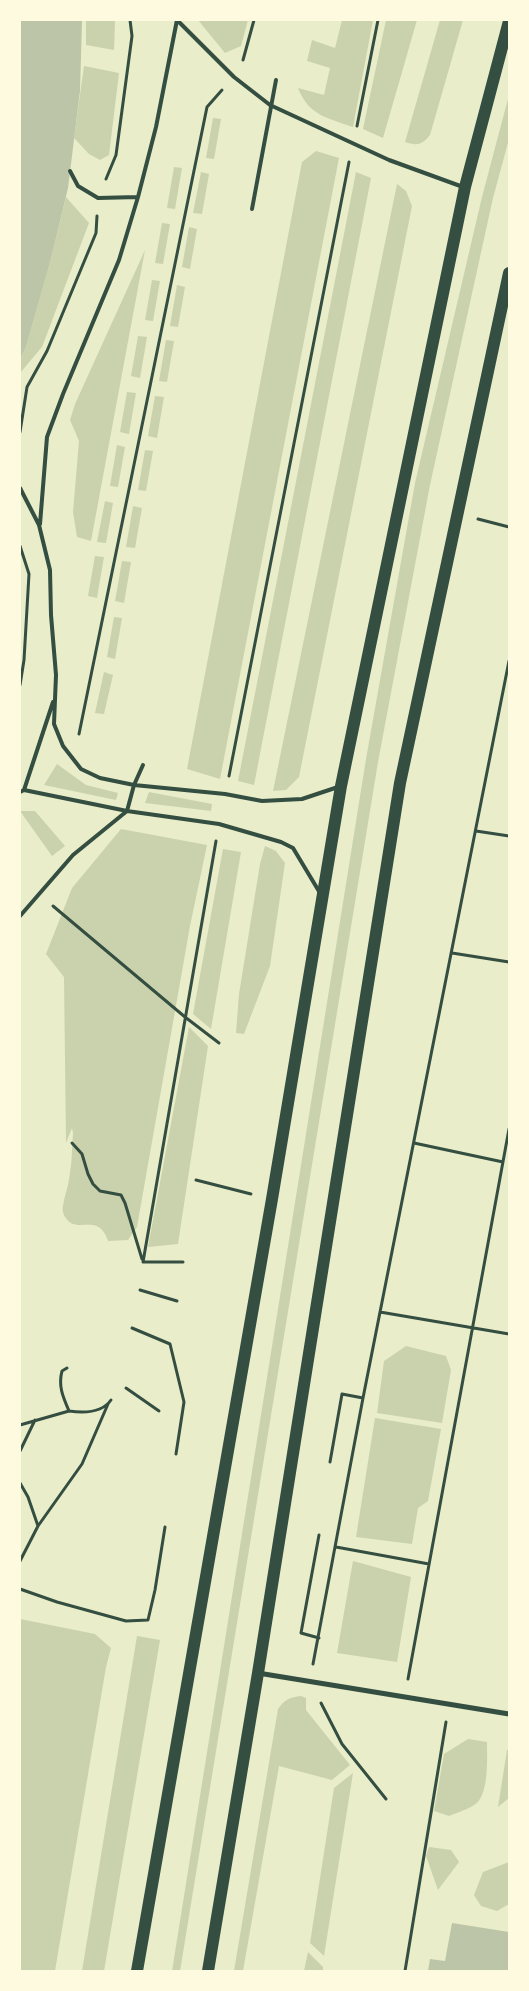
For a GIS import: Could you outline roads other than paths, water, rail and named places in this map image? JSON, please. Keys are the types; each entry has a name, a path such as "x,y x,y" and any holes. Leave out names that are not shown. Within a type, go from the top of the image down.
{"main road":[{"path":"137,1971 272,1199 341,786 465,187 509,21"},
{"path":"208,1971 258,1673 400,783 457,514 506,303 509,273"}],"street":[{"path":"258,1673 509,1714"}],"lane":[{"path":"176,20 234,77 270,105 389,160 465,187"},
{"path":"40,525 47,437 119,260 156,127 176,20"},
{"path":"252,208 276,80"},
{"path":"70,171 78,186 98,198 138,197"},
{"path":"20,488 40,525 50,570 51,615 56,675 54,724 63,746 81,769 100,778 134,785 225,794 262,801 302,799 341,786"},
{"path":"54,698 22,791 127,811 219,824 273,839 293,848 322,895"},
{"path":"20,916 73,855 127,811 134,785 143,765"}]}
